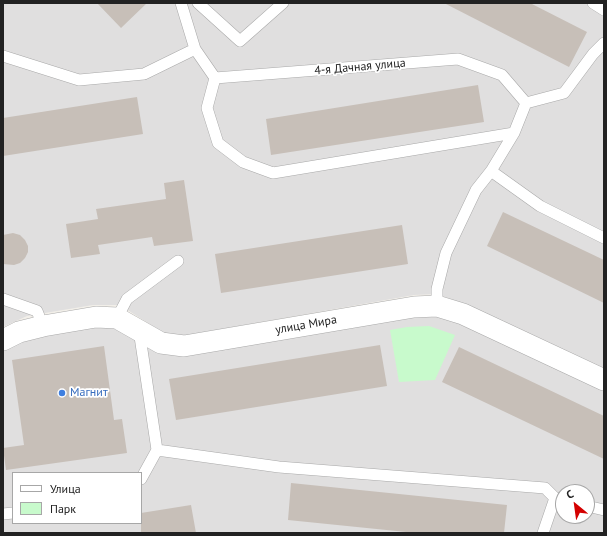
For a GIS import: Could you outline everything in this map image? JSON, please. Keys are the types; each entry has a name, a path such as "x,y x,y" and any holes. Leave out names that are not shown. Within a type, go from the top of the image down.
{"street":[{"name":"улица Мира","path":"3,340 19,332 96,317 117,318 162,343 184,346 414,307 437,306 463,314 604,380"}],"lane":[{"path":"181,3 195,49 215,78 207,108 218,143 243,162 273,174 514,133"},
{"path":"198,3 240,41 283,3"},
{"path":"593,3 604,10"},
{"path":"437,306 437,289 446,253 476,190 514,133 526,103 564,93 593,54 604,43"},
{"path":"3,56 79,80 144,74 195,49"},
{"name":"4-я Дачная улица","path":"215,78 458,59 502,75 526,103"},
{"path":"490,171 540,206 604,238"},
{"path":"117,318 127,299 178,261"},
{"path":"3,299 37,311 44,326"},
{"path":"139,330 157,450 142,477"},
{"path":"157,450 279,467 545,488 555,495"},
{"path":"543,533 555,507"}],"shaded area":[{"path":"3,3 604,3 604,371 462,303 437,294 414,295 182,336 162,332 126,309 117,305 93,305 27,316 3,327"},
{"path":"410,315 435,315 459,322 604,390 604,533 3,533 3,347 21,337 93,323 114,326 156,349"}],"green space":[{"path":"429,326 455,335 435,380 399,382 390,330 407,327"}],"building":[{"path":"97,3 147,3 121,28"},
{"path":"444,3 530,3 587,32 569,67"},
{"path":"478,85 484,122 271,155 266,119"},
{"path":"137,97 143,134 3,156 3,118"},
{"path":"184,180 193,241 154,246 152,237 98,245 100,254 71,258 66,224 98,219 96,209 166,199 164,183"},
{"path":"503,212 604,260 604,303 487,246"},
{"path":"402,225 408,264 221,293 215,254"},
{"path":"13,233 20,235 25,240 28,246 28,252 20,263 14,265 3,264 3,235"},
{"path":"380,345 387,386 176,420 169,379"},
{"path":"104,346 114,420 122,419 127,453 6,470 3,448 24,445 12,360"},
{"path":"459,347 604,416 604,459 442,382"},
{"path":"291,483 507,505 504,533 416,533 288,520"},
{"path":"191,505 196,533 141,533 142,513"}],"place":[{"name":"Магнит","path":"62,393"}]}
